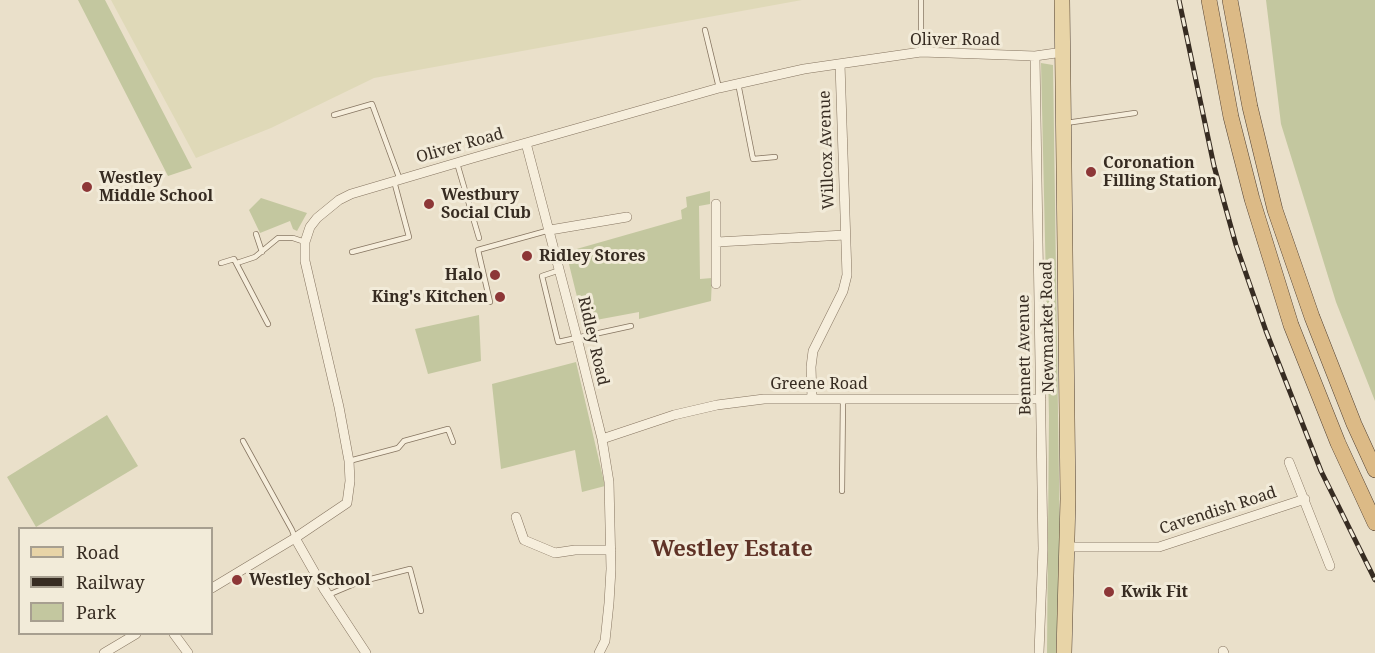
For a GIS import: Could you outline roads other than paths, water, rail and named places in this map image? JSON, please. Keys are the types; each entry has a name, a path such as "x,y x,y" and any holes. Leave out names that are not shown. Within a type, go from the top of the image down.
{"highway":[{"path":"1209,0 1229,106 1252,199 1291,325 1338,443 1375,523"},
{"path":"1230,0 1250,107 1275,210 1316,328 1375,470"}],"main road":[{"name":"Newmarket Road","path":"1062,0 1068,547 1064,653"}],"street":[{"name":"Oliver Road","path":"305,242 310,227 317,218 339,200 351,194 738,83 921,52 1035,57 1063,52"},
{"name":"Bennett Avenue","path":"1035,57 1043,549 1039,653"},
{"name":"Willcox Avenue","path":"812,398 813,351 843,291 847,275 840,64"},
{"name":"Ridley Road","path":"526,142 602,440 609,482 609,603 605,641 599,653"},
{"path":"716,204 716,284"},
{"path":"550,230 627,217"},
{"path":"717,242 845,236"},
{"path":"213,587 295,538 346,503 351,481 349,461 339,407 305,261 305,242"},
{"name":"Greene Road","path":"602,440 674,415 717,405 764,399 1041,399"},
{"name":"Cavendish Road","path":"1290,462 1330,566"},
{"name":"Cavendish Road","path":"1068,547 1160,547 1305,499"},
{"path":"516,517 524,540 555,553 575,550 610,550"},
{"path":"295,538 328,595 366,653"},
{"path":"104,653 133,635"},
{"path":"175,635 188,653"}],"lane":[{"path":"921,0 921,52"},
{"path":"705,30 719,88"},
{"path":"738,83 753,159 774,157"},
{"path":"334,115 372,104 397,180 409,237 352,252"},
{"path":"1063,123 1135,113"},
{"path":"458,163 479,238"},
{"path":"490,302 478,250 550,230"},
{"path":"256,234 262,252"},
{"path":"237,263 255,257 278,238 293,238 305,242"},
{"path":"222,263 234,259 268,324"},
{"path":"560,270 542,276 558,342 631,326"},
{"path":"842,491 843,399"},
{"path":"349,461 398,448 404,441 448,429 453,442"},
{"path":"243,441 295,538"},
{"path":"328,595 359,582 410,570 421,611"}],"railway":[{"path":"1179,0 1214,166 1236,245 1266,331 1321,471 1375,580"}],"place":[{"name":"Coronation Filling Station","path":"1091,172"},
{"name":"Westley Middle School","path":"87,187"},
{"name":"Westbury Social Club","path":"429,204"},
{"name":"Ridley Stores","path":"527,256"},
{"name":"Halo","path":"495,275"},
{"name":"King's Kitchen","path":"500,297"},
{"name":"Westley School","path":"237,580"},
{"name":"Kwik Fit","path":"1109,592"}],"district":[{"name":"Westley Estate","path":"732,550"}]}
